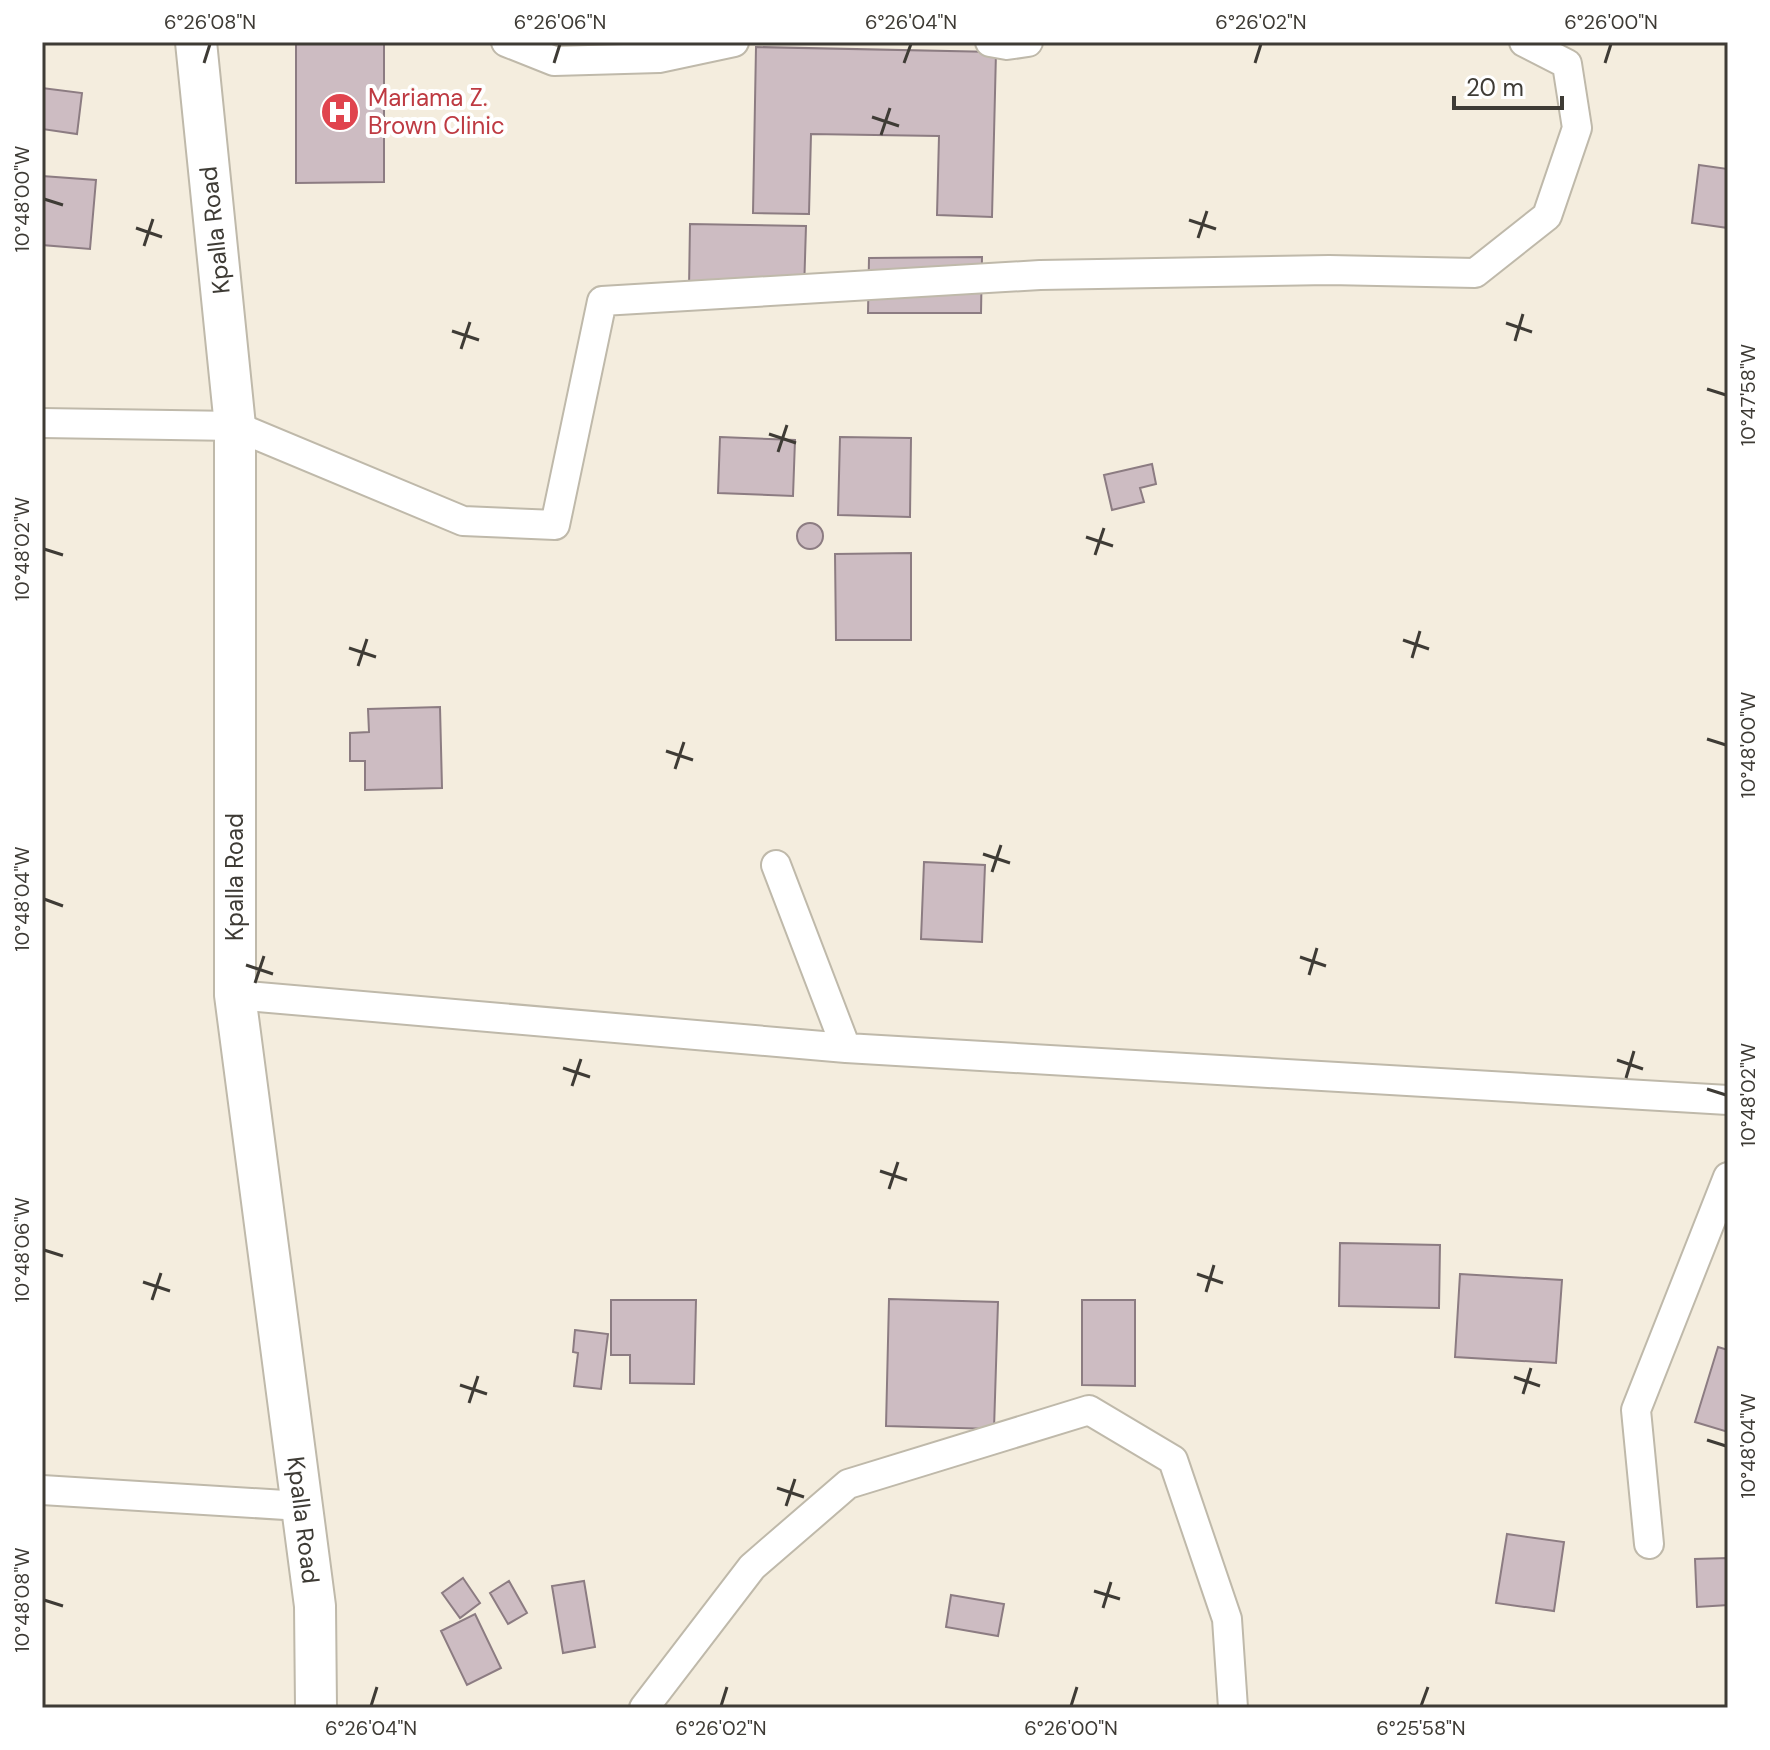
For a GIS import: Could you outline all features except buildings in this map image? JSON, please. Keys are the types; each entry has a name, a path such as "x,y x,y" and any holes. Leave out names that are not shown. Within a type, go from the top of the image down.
{"street":[{"name":"Kpalla Road","path":"196,42 235,426 235,995 315,1606 316,1708"},
{"path":"506,42 554,61 659,58 734,42"},
{"path":"990,42 1007,45 1028,42"},
{"path":"42,423 235,426 463,521 555,525 602,301 1040,275 1329,270 1475,273 1547,216 1577,128 1567,64 1524,42"},
{"path":"776,865 846,1048"},
{"path":"235,995 846,1048 1728,1100"},
{"path":"1649,1544 1636,1410 1728,1177"},
{"path":"644,1708 752,1567 848,1484 1089,1410 1173,1460 1227,1619 1233,1708"},
{"path":"42,1490 301,1506"}],"place":[{"name":"Mariama Z. Brown Clinic","path":"340,112"}]}
